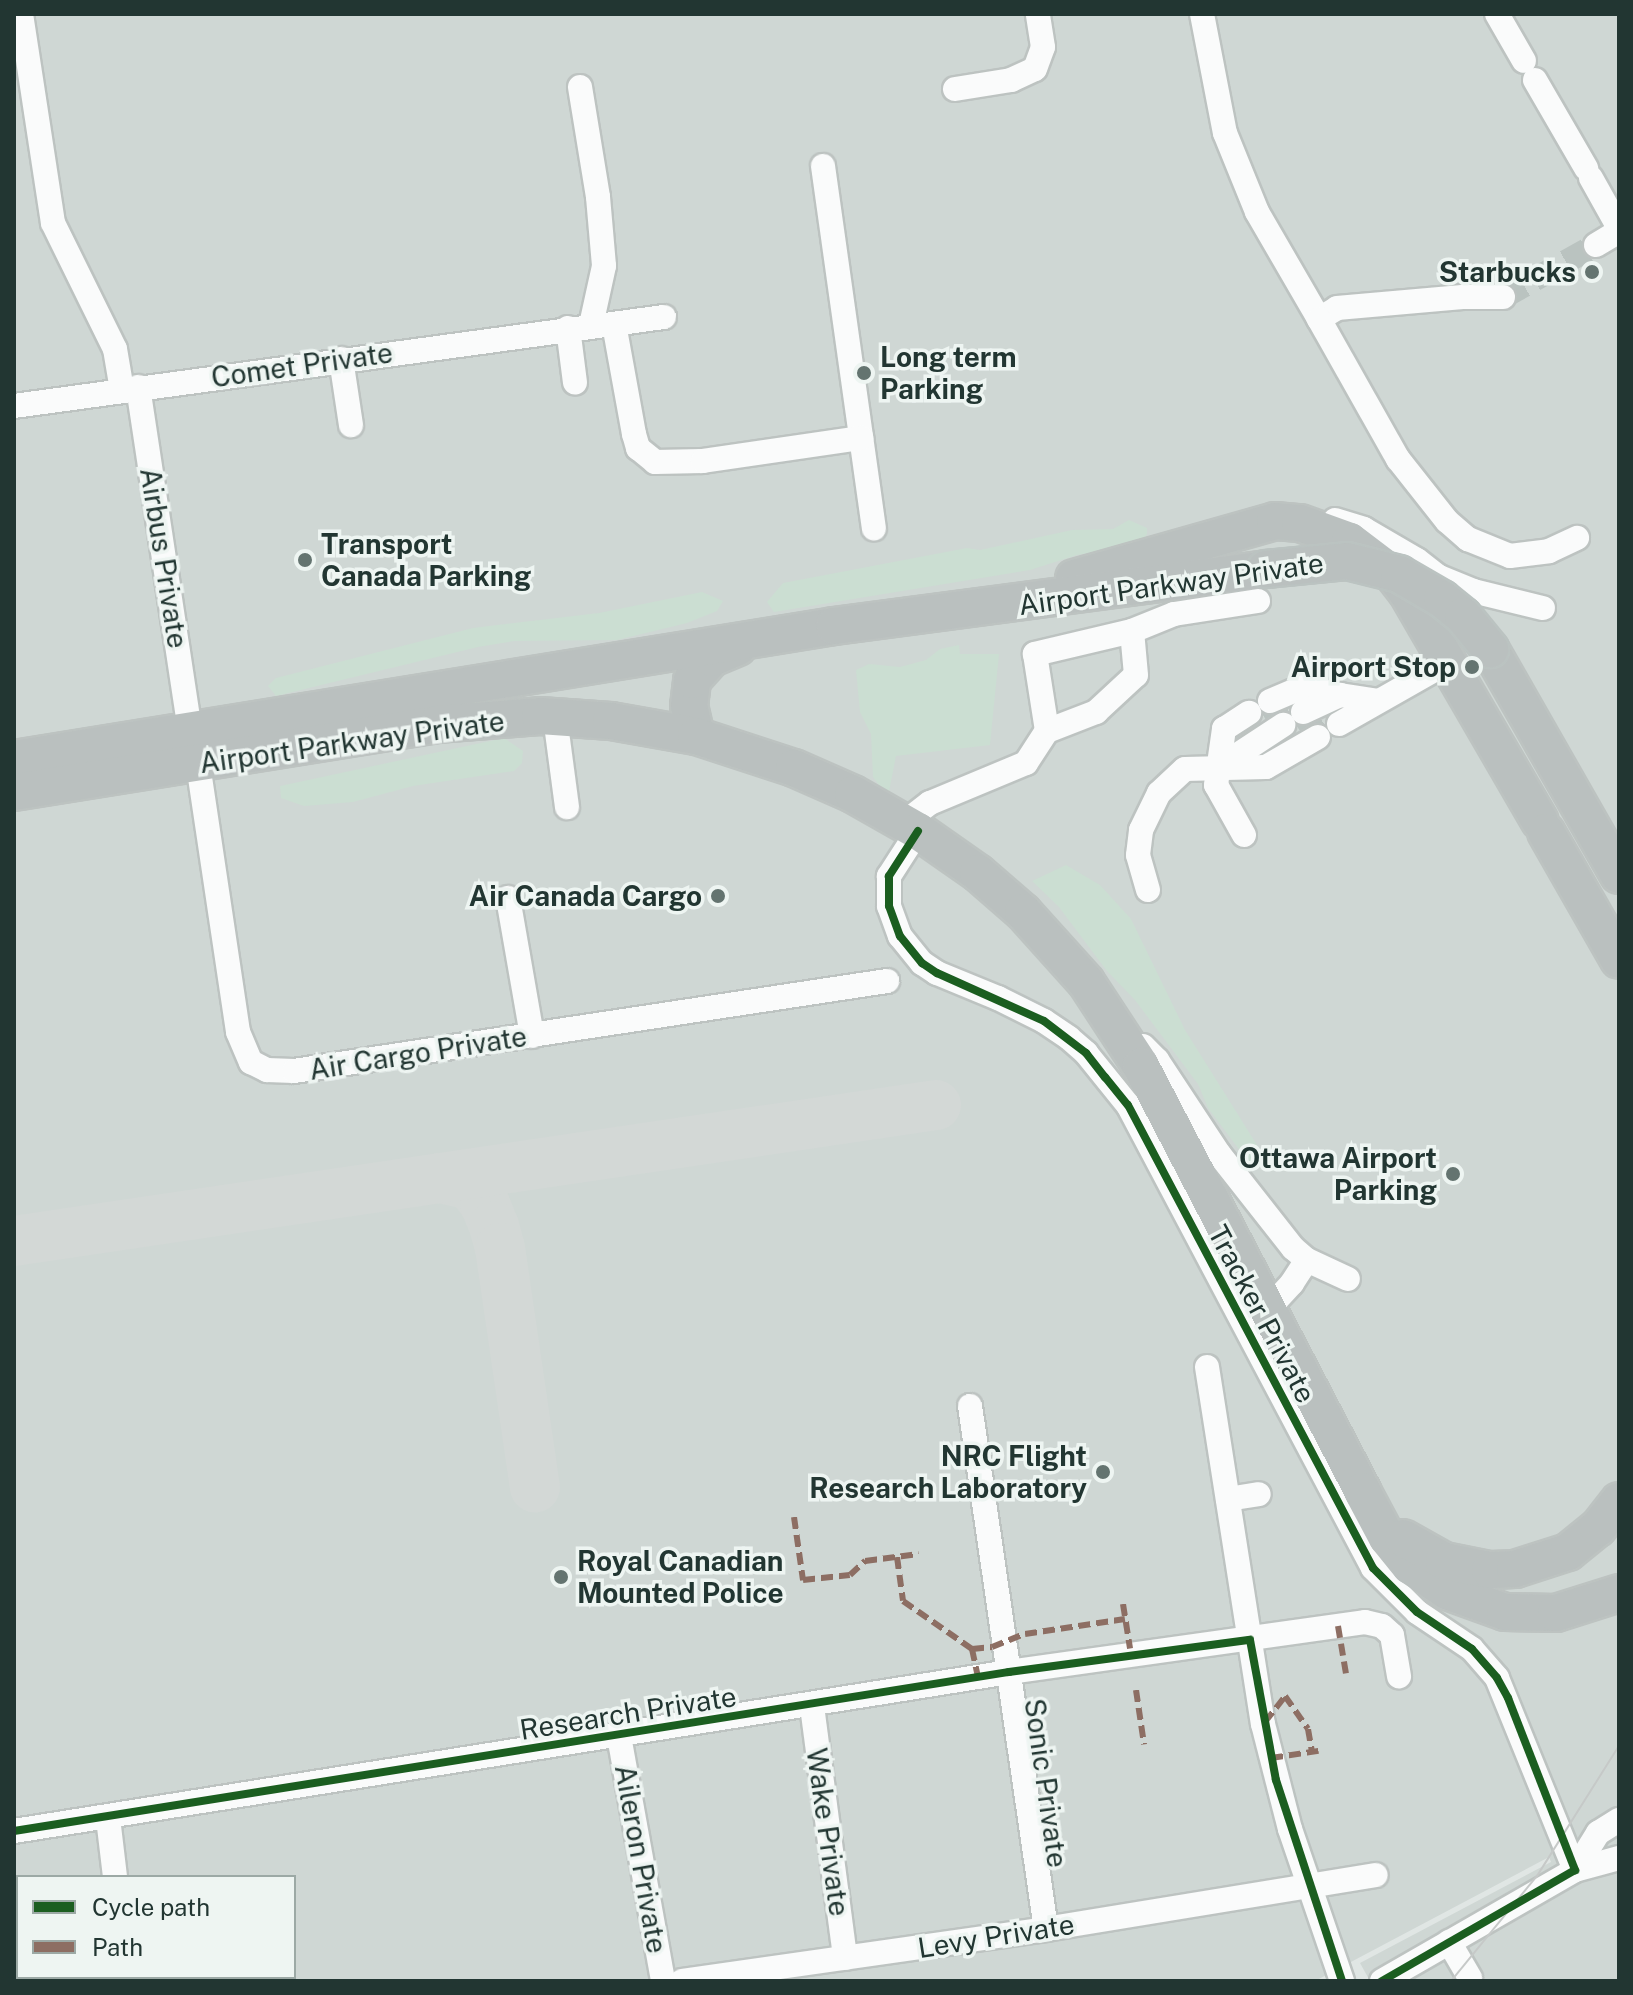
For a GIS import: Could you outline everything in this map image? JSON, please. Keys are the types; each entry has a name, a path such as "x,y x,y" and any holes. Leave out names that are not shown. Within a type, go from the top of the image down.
{"highway":[{"name":"Airport Parkway Private","path":"949,612 1254,525 1300,523 1350,541 1392,573 1450,661 1619,960"},
{"name":"Airport Parkway Private","path":"14,759 778,635 949,612 1262,585 1322,562 1372,566 1423,586 1463,616 1490,649 1619,875"},
{"path":"696,736 689,692 700,668 727,650 778,635"},
{"name":"Airport Parkway Private","path":"14,792 437,724 555,717 623,722 696,736 794,768 853,794 911,827 978,873 1023,912 1065,956 1104,1007 1155,1091 1387,1538 1410,1566 1438,1586 1475,1603 1505,1612 1545,1614 1579,1608 1619,1593"},
{"path":"190,729 198,764"},
{"name":"Airport Parkway Private","path":"1362,1491 1390,1525 1422,1551 1444,1561 1490,1570 1536,1565 1568,1552 1598,1528 1619,1501"}],"street":[{"name":"Airbus Private","path":"21,14 53,223 115,349 130,389 190,729"},
{"path":"955,89 1011,80 1035,69 1043,47 1038,14"},
{"path":"1202,14 1225,133 1257,212 1398,459 1468,539 1510,556 1549,551 1577,538"},
{"path":"1497,14 1619,229 1596,245"},
{"path":"575,383 604,266 598,197 580,87"},
{"path":"823,166 874,528"},
{"path":"1319,319 1337,308 1463,297 1503,297"},
{"name":"Comet Private","path":"14,406 664,317"},
{"path":"591,326 638,448 655,462 703,461 861,438"},
{"path":"341,359 351,425"},
{"path":"1300,523 1338,521 1364,529 1395,545 1439,577 1543,608"},
{"path":"1439,577 1619,887"},
{"path":"1047,731 1035,654 1132,631 1262,585"},
{"path":"1476,636 1489,613 1512,601"},
{"path":"911,827 930,803 1026,763 1047,731 1096,712 1136,675 1132,631"},
{"path":"1219,767 1294,719 1450,661"},
{"path":"1148,890 1138,855 1141,830 1159,793 1185,769 1244,766 1294,719 1306,686 1350,696"},
{"path":"1244,835 1216,785 1224,729 1294,719 1350,696"},
{"path":"555,717 567,807"},
{"name":"Air Cargo Private","path":"198,764 238,1032 246,1053 257,1066 276,1072 887,981"},
{"name":"Tracker Private","path":"911,827 889,876 889,906 900,936 913,953 937,973 998,998 1044,1021 1069,1038 1086,1053 1128,1105 1373,1568 1417,1612 1472,1649 1497,1678 1575,1870"},
{"path":"508,898 532,1036"},
{"path":"1104,1007 1157,1060 1219,1154 1293,1248 1352,1286"},
{"path":"1268,1309 1314,1263"},
{"path":"1207,1367 1273,1769 1342,1981"},
{"name":"Sonic Private","path":"970,1406 1046,1929"},
{"path":"1228,1499 1259,1494"},
{"name":"Research Private","path":"14,1831 812,1706 1009,1672 1374,1623 1392,1635 1399,1676"},
{"name":"Wake Private","path":"812,1706 845,1958"},
{"name":"Aileron Private","path":"619,1736 663,1981"},
{"path":"108,1818 115,1875"},
{"path":"1575,1870 1598,1833 1619,1820"},
{"path":"1382,1981 1575,1870 1619,1858"},
{"name":"Levy Private","path":"682,1981 1046,1929 1376,1875"},
{"path":"1449,1942 1470,1978"}],"shaded area":[{"path":"14,14 1619,14 1619,1981 1370,1981 1360,1963 1551,1862 1549,1857 1315,1981 14,1981"}],"green space":[{"path":"1129,520 1147,528 1147,534 1140,544 1077,555 1030,570 774,612 767,602 783,583 967,548 980,550 1072,530 1113,529"},
{"path":"702,592 723,601 717,611 687,623 617,640 514,641 276,696 268,686 276,678 473,628 599,613"},
{"path":"959,645 960,654 999,654 990,745 896,756 888,797 873,777 871,734 860,712 856,670 869,664 900,667 926,660 940,649"},
{"path":"504,738 523,751 522,763 514,771 413,786 353,802 304,806 281,798 280,786"},
{"path":"1066,865 1100,885 1131,919 1185,1030 1262,1153 1264,1165 1253,1168 1208,1108 1198,1084 1135,1000 1107,971 1059,907 1032,881"}],"taxiway":[{"path":"14,1241 936,1105"},
{"path":"440,1178 471,1185 485,1204 494,1226 500,1248 535,1487"}],"tunnel":[{"path":"1503,297 1596,245"},
{"path":"1266,720 1287,707"},
{"path":"1300,731 1321,718"}],"tram line":[{"path":"1451,1981 1537,1876 1619,1746"}],"marked path":[{"path":"794,1517 803,1580 850,1575 865,1561 919,1554"},
{"path":"897,1557 903,1601 972,1649 978,1677"},
{"path":"1123,1604 1130,1648"},
{"path":"972,1649 992,1647 1025,1634 1125,1619"},
{"path":"1338,1626 1346,1674"},
{"path":"1136,1690 1144,1744"},
{"path":"1265,1722 1285,1696 1308,1729 1312,1752"},
{"path":"1271,1758 1318,1751"}],"cycle path":[{"path":"918,831 889,876 889,906 900,936 922,963 937,973 1044,1021 1086,1053 1128,1105 1373,1568 1417,1612 1472,1649 1497,1678 1508,1698 1575,1870 1382,1981"},
{"path":"14,1831 1009,1672 1250,1640 1276,1780 1342,1981"}],"place":[{"name":"Starbucks","path":"1592,272"},
{"name":"Long term Parking","path":"864,373"},
{"name":"Transport Canada Parking","path":"305,560"},
{"name":"Airport Stop","path":"1472,667"},
{"name":"Air Canada Cargo","path":"718,896"},
{"name":"Ottawa Airport Parking","path":"1453,1174"},
{"name":"NRC Flight Research Laboratory","path":"1103,1472"},
{"name":"Royal Canadian Mounted Police","path":"561,1577"}]}
